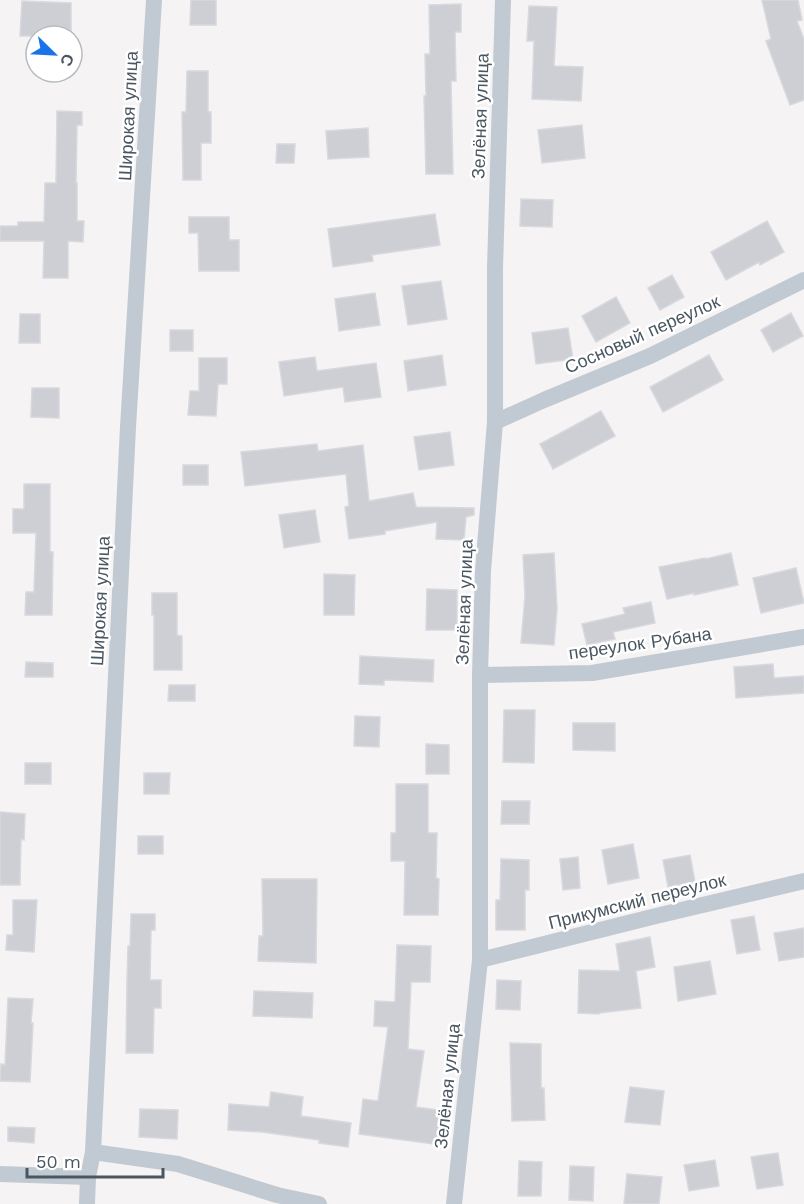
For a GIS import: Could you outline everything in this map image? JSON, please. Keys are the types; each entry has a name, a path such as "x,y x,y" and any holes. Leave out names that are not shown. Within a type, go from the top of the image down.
{"street":[{"name":"Широкая улица","path":"87,1204 88,1177 93,1152 128,428 154,0"},
{"name":"Зелёная улица","path":"454,1204 480,960 480,675 483,571 495,422 495,268 503,0"},
{"name":"Сосновый переулок","path":"495,422 650,356 804,280"},
{"name":"переулок Рубана","path":"480,675 592,673 804,637"},
{"name":"Прикумский переулок","path":"480,960 804,881"},
{"path":"93,1152 178,1164 277,1195 319,1204"},
{"path":"0,1174 88,1177"}],"building":[{"path":"191,0 216,0 216,25 190,25"},
{"path":"762,0 798,0 802,20 797,21 804,39 804,100 790,105 766,41 771,39"},
{"path":"22,1 71,3 71,24 24,24 24,36 20,36"},
{"path":"461,4 461,32 455,32 456,81 451,81 453,174 426,174 424,96 426,96 425,54 430,54 429,5"},
{"path":"529,6 557,7 554,66 583,67 581,101 532,99 534,41 527,41"},
{"path":"187,71 208,71 211,143 201,143 201,180 183,180 182,112 186,112"},
{"path":"57,111 82,112 82,125 77,125 76,183 77,221 84,221 83,242 68,241 68,278 43,278 44,241 0,241 0,226 18,226 18,222 44,222 45,183 56,183"},
{"path":"582,125 585,158 542,163 538,130"},
{"path":"368,128 369,157 328,159 326,131"},
{"path":"277,144 295,144 294,163 276,163"},
{"path":"521,199 553,200 552,227 520,226"},
{"path":"435,214 440,245 372,255 373,261 333,267 328,229"},
{"path":"189,217 229,217 229,240 239,240 239,271 199,271 198,233 189,233"},
{"path":"767,221 784,252 760,265 759,262 726,280 711,252"},
{"path":"672,275 684,297 660,310 648,288"},
{"path":"441,281 447,319 408,325 402,286"},
{"path":"375,293 380,325 339,331 335,299"},
{"path":"616,297 630,323 596,342 582,316"},
{"path":"791,313 803,336 773,352 761,330"},
{"path":"20,314 40,314 40,343 19,343"},
{"path":"568,328 573,359 536,364 532,333"},
{"path":"170,330 193,330 193,351 170,351"},
{"path":"442,355 446,385 408,391 404,361"},
{"path":"709,355 723,380 663,412 650,387"},
{"path":"315,357 317,371 376,363 381,397 345,402 343,387 284,396 279,362"},
{"path":"199,358 227,358 227,384 218,384 216,416 188,415 190,391 199,391"},
{"path":"32,388 59,388 59,418 31,417"},
{"path":"601,411 615,436 553,469 540,444"},
{"path":"450,432 454,465 419,470 414,437"},
{"path":"317,444 318,451 363,445 369,501 413,493 416,507 474,508 474,515 466,517 464,540 436,539 437,522 385,531 385,534 349,539 345,507 349,506 346,474 245,486 241,452"},
{"path":"183,465 208,465 208,485 183,485"},
{"path":"24,484 50,484 50,552 53,552 52,615 25,615 26,592 34,592 36,533 13,533 13,509 24,509"},
{"path":"315,510 320,542 284,548 279,515"},
{"path":"554,553 557,609 554,645 521,643 525,596 523,555"},
{"path":"731,553 738,585 667,599 659,567"},
{"path":"796,568 804,603 761,613 753,578"},
{"path":"324,574 355,575 354,615 324,615"},
{"path":"427,589 457,590 457,630 426,630"},
{"path":"152,593 177,593 177,635 182,636 182,670 154,670"},
{"path":"651,602 655,623 613,632 615,639 587,645 582,624 625,614 623,608"},
{"path":"360,656 434,660 433,682 384,680 384,685 359,684"},
{"path":"26,662 53,663 53,677 25,677"},
{"path":"773,664 774,678 804,676 804,693 736,698 734,667"},
{"path":"169,685 195,685 195,701 168,701"},
{"path":"504,710 535,710 534,763 503,762"},
{"path":"355,716 380,717 379,747 354,746"},
{"path":"573,723 615,723 615,751 573,750"},
{"path":"426,744 449,745 449,774 426,774"},
{"path":"25,763 51,763 51,784 25,784"},
{"path":"144,773 170,773 169,794 144,794"},
{"path":"396,784 428,784 428,833 437,833 438,915 404,915 405,861 391,861 391,833 396,833"},
{"path":"502,801 530,801 529,824 501,824"},
{"path":"0,812 25,814 24,840 21,839 20,885 0,885"},
{"path":"138,836 163,836 163,854 138,854"},
{"path":"633,844 639,878 608,884 602,850"},
{"path":"690,855 695,882 668,887 663,860"},
{"path":"578,857 580,888 563,890 560,859"},
{"path":"501,859 529,860 529,890 525,890 525,930 496,930 496,900 500,900"},
{"path":"262,879 317,879 316,963 258,961 259,936 263,936"},
{"path":"13,900 37,900 34,952 6,950 7,935 13,935"},
{"path":"131,914 155,914 155,930 151,930 150,980 161,980 161,1008 154,1008 153,1053 126,1053 128,946 130,946"},
{"path":"754,916 760,950 737,954 731,920"},
{"path":"804,928 804,957 779,961 774,933"},
{"path":"650,937 655,967 636,971 641,1008 599,1014 578,1013 579,970 620,971 616,944"},
{"path":"397,945 431,946 430,982 411,982 408,1049 424,1051 416,1107 445,1111 441,1145 359,1134 363,1099 378,1101 388,1027 374,1026 375,1001 395,1002"},
{"path":"710,961 716,994 678,1001 674,967"},
{"path":"497,980 521,981 520,1010 496,1009"},
{"path":"254,991 313,993 312,1018 253,1016"},
{"path":"8,998 33,999 30,1082 0,1081 1,1064 5,1065"},
{"path":"510,1043 541,1044 541,1088 544,1088 545,1120 512,1121"},
{"path":"630,1087 664,1091 660,1125 625,1122"},
{"path":"271,1092 303,1097 301,1116 351,1123 348,1147 319,1143 319,1140 228,1130 229,1104 269,1107"},
{"path":"140,1109 178,1110 177,1139 139,1137"},
{"path":"8,1127 35,1128 34,1143 8,1141"},
{"path":"778,1153 783,1185 757,1189 751,1157"},
{"path":"715,1160 719,1186 689,1191 684,1165"},
{"path":"519,1161 542,1162 541,1196 518,1196"},
{"path":"570,1166 594,1167 593,1201 569,1200"},
{"path":"627,1174 662,1177 659,1204 624,1204"}]}
